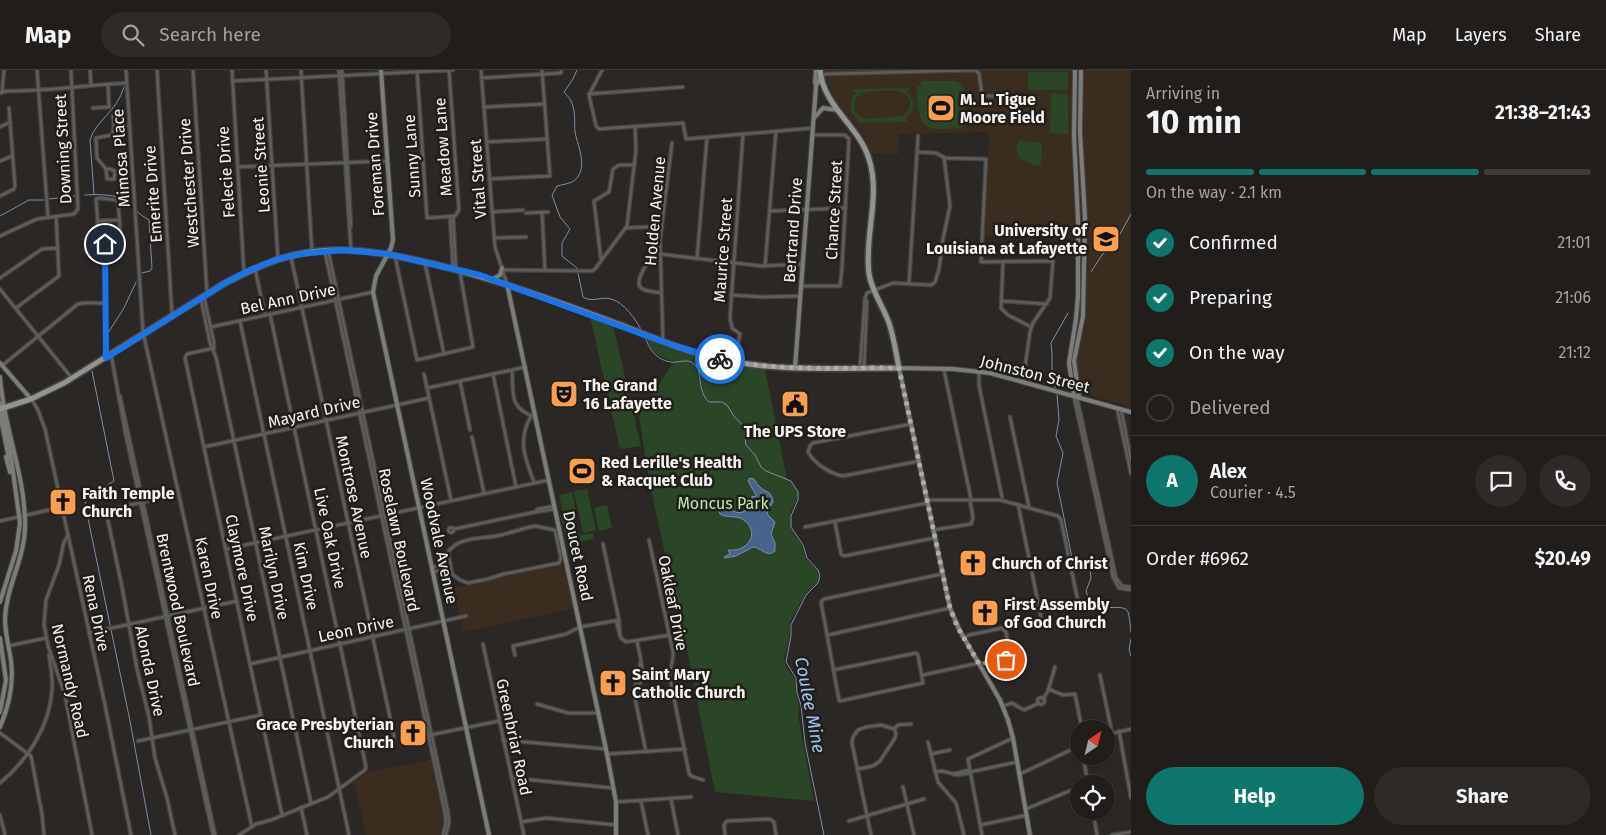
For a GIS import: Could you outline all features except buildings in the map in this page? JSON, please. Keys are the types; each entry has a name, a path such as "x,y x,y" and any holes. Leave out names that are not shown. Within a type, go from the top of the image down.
{"main road":[{"path":"821,73 827,94 863,144 871,164 873,189 869,268 873,290 889,324 899,368"},
{"name":"Johnston Street","path":"1,408 31,398 72,378 244,273 278,259 327,250 351,250 388,254 493,279 662,341 734,362 796,368 899,368"}],"street":[{"path":"4,70 1,93 127,82"},
{"path":"37,70 48,217"},
{"name":"Downing Street","path":"16,308 58,277 60,272 56,216 74,214 79,208 71,70"},
{"path":"90,70 91,85"},
{"name":"Mimosa Place","path":"126,70 144,334"},
{"name":"Emerite Drive","path":"157,70 172,316"},
{"name":"Westchester Drive","path":"193,70 204,296"},
{"name":"Felecie Drive","path":"232,70 244,273"},
{"name":"Leonie Street","path":"266,70 278,259"},
{"path":"301,70 312,252"},
{"path":"340,70 351,250"},
{"path":"232,81 450,70"},
{"name":"Meadow Lane","path":"444,354 473,347 456,269 453,240 452,216 458,214 459,206 450,70"},
{"name":"Vital Street","path":"481,70 494,238 496,252 507,284"},
{"path":"489,179 550,176 542,70"},
{"path":"482,78 561,74 561,70"},
{"path":"602,70 589,94 598,128 682,123 685,126 686,138 813,128"},
{"name":"Bertrand Drive","path":"816,70 816,93"},
{"path":"821,73 974,70 978,71 980,94 983,97 1008,96"},
{"path":"1076,70 1074,136 1078,230 1077,303 1069,358 1069,374 1077,397"},
{"path":"1081,70 1080,132 1085,230 1083,304 1081,327 1074,361 1077,397 1113,577 1120,588 1131,588"},
{"name":"Sunny Lane","path":"417,71 427,218 452,216"},
{"name":"Foreman Drive","path":"381,72 393,238 388,254"},
{"name":"Bertrand Drive","path":"796,368 813,128 817,82 821,73"},
{"path":"93,108 110,107 108,84"},
{"path":"589,94 683,87"},
{"path":"484,107 545,104"},
{"path":"0,196 15,188 9,108"},
{"path":"814,118 823,108 837,110"},
{"path":"106,170 115,171 114,179 107,179 106,170 97,158 96,138 97,136 112,135 114,127 113,116"},
{"path":"0,127 10,122"},
{"path":"114,127 130,126"},
{"path":"493,279 500,275 503,269 594,270 626,228 634,165 635,126"},
{"path":"766,266 776,131"},
{"name":"Maurice Street","path":"734,362 740,334 733,330 730,324 731,295 743,134"},
{"name":"Chance Street","path":"802,286 840,286 848,136 813,135"},
{"path":"909,284 918,136"},
{"path":"697,259 707,137"},
{"path":"486,142 547,139"},
{"name":"Holden Avenue","path":"662,341 660,254 672,143"},
{"path":"917,152 936,153 944,157 986,159 981,262 1053,261 1051,294 1047,304 1031,327 1028,337 1023,381"},
{"path":"0,161 13,156"},
{"path":"862,368 865,298 867,293 890,284 934,284 939,269 950,206 944,157"},
{"path":"238,168 386,161"},
{"path":"601,260 594,201 610,191 613,168 619,165 634,165"},
{"path":"99,239 96,200 99,198 118,201 120,241 105,244 103,240 99,239 87,240 86,252 90,254 105,252"},
{"path":"770,211 845,208"},
{"path":"492,212 522,210"},
{"path":"542,212 546,270"},
{"path":"526,213 548,212"},
{"path":"0,236 33,220 56,216"},
{"path":"98,222 119,220"},
{"path":"626,228 662,226"},
{"path":"1078,230 1085,230"},
{"path":"494,238 526,237"},
{"name":"Brentwood Boulevard","path":"105,244 108,356 118,389 214,835"},
{"path":"0,278 42,249 58,248"},
{"name":"Roselawn Boulevard","path":"327,250 447,812 444,835"},
{"name":"Woodvale Avenue","path":"388,254 376,276 374,292 489,835"},
{"path":"660,254 733,264 766,266 803,264"},
{"name":"Montrose Avenue","path":"291,256 394,736 393,744"},
{"path":"397,256 396,261 417,360 444,354 425,262"},
{"path":"660,258 654,259 647,264 641,274 639,284 644,289 661,293"},
{"path":"1004,262 1001,308 1008,315 1031,327"},
{"path":"255,268 265,315"},
{"name":"Doucet Road","path":"507,284 555,508 557,529 607,754 616,802 616,835"},
{"path":"519,288 512,295 522,350"},
{"path":"0,289 72,378"},
{"name":"Bel Ann Drive","path":"209,327 374,292"},
{"path":"731,295 763,297 801,296"},
{"name":"Marilyn Drive","path":"204,296 210,343 214,348 311,803"},
{"path":"1001,301 1047,304"},
{"path":"0,363 4,364 78,304 106,303"},
{"path":"1077,303 1083,304"},
{"name":"Live Oak Drive","path":"270,314 366,767 365,770 339,788"},
{"name":"Kim Drive","path":"240,321 349,835"},
{"name":"Karen Drive","path":"144,334 252,827"},
{"name":"Claymore Drive","path":"214,348 187,354 185,357 282,815"},
{"path":"0,363 31,398"},
{"path":"427,388 526,367"},
{"path":"899,368 950,608 964,638 1003,706 1013,738 1030,835"},
{"name":"Johnston Street","path":"899,368 944,368 979,371 1023,381 1131,412"},
{"path":"933,530 972,523 970,499 944,368"},
{"path":"512,370 514,400 521,411 534,416 523,434 525,456 534,482"},
{"path":"979,371 979,385 1002,497"},
{"path":"424,374 451,500"},
{"path":"493,374 516,487"},
{"path":"0,377 1,408 9,442 20,517 16,551 0,602"},
{"path":"460,381 470,430"},
{"name":"Rena Drive","path":"31,398 43,424 62,507 131,835"},
{"name":"Mayard Drive","path":"204,447 429,398"},
{"path":"0,727 8,706 12,684 6,609 22,552 25,533 25,516 21,491 1,408"},
{"path":"1119,409 1131,460"},
{"path":"1119,409 1131,474"},
{"path":"1010,417 1029,507"},
{"path":"0,423 6,454 14,480"},
{"path":"911,424 813,443 808,452 810,457 832,474 842,476 919,461"},
{"path":"472,438 484,493"},
{"path":"12,466 21,491"},
{"path":"226,549 549,480"},
{"path":"142,502 179,494"},
{"path":"805,528 927,502 970,499 1000,500 1029,507 1060,517 1079,606"},
{"name":"Alonda Drive","path":"142,502 107,510 152,739 175,835"},
{"path":"1018,504 1043,627"},
{"path":"0,521 62,507"},
{"path":"454,529 555,508"},
{"path":"835,522 842,556 934,538"},
{"path":"535,526 557,529 561,558 561,562 558,564 504,574 470,583 455,577 450,564 448,551 463,541 496,536 535,526"},
{"name":"Normandy Road","path":"68,535 64,542 59,565 46,600 44,618 46,638 65,695 92,835"},
{"name":"Oakleaf Drive","path":"649,540 674,655 669,673 684,749 690,774 703,780"},
{"path":"602,544 620,636 626,642 670,635"},
{"path":"432,570 450,564"},
{"path":"432,570 451,568"},
{"path":"833,670 917,653 924,682 921,685 840,701 833,670 828,635 821,604 822,600 942,574"},
{"path":"89,633 237,601"},
{"path":"828,635 950,608"},
{"name":"Leon Drive","path":"250,664 466,616"},
{"path":"514,656 512,646 566,634 580,627 617,621"},
{"path":"923,675 1004,661 1008,658 1010,652 1006,631 1000,628 969,635 964,638"},
{"path":"0,638 6,680 0,712"},
{"path":"8,646 46,638"},
{"path":"637,641 641,660 634,687 646,752"},
{"name":"Greenbriar Road","path":"483,644 524,835"},
{"path":"0,783 15,770 28,753 42,728 52,696 49,649"},
{"path":"1003,706 1012,703 1024,710 1039,703 1039,699 1044,699 1055,667"},
{"path":"1100,675 1109,720"},
{"path":"670,681 689,677"},
{"path":"1048,689 1063,695 1075,694 1080,720"},
{"path":"537,704 564,713 598,713"},
{"path":"138,741 261,715"},
{"path":"430,735 499,721"},
{"path":"871,835 852,743 854,735 862,728 881,725 894,728 898,725 911,724"},
{"path":"858,769 872,766 880,761 895,738 894,728"},
{"path":"1115,732 1131,729"},
{"path":"1119,731 1131,798"},
{"path":"0,733 32,758 44,835"},
{"path":"982,835 968,759 1013,738"},
{"path":"504,740 606,749"},
{"path":"928,742 940,786 956,803 964,835"},
{"path":"607,754 684,749"},
{"path":"931,754 950,750"},
{"path":"1020,774 1070,750"},
{"path":"935,772 942,771 952,774 1017,762"},
{"path":"512,778 613,788"},
{"path":"239,835 256,824 328,797 339,788"},
{"path":"904,788 914,835"},
{"path":"1026,809 1070,791"},
{"path":"616,802 691,797"},
{"path":"671,799 678,835"},
{"path":"849,821 924,799"},
{"path":"641,801 648,835"},
{"path":"300,807 307,835"},
{"path":"0,815 5,835"},
{"path":"981,826 1027,815"},
{"path":"521,822 546,818 616,825"},
{"path":"725,835 724,825 727,821 770,818 774,822 776,835"},
{"path":"1095,820 1098,835"},
{"path":"1112,835 1131,832"}],"shaded area":[{"name":"University of Louisiana at Lafayette","path":"825,70 1131,70 1131,407 1082,393 1077,362 1078,347 1085,327 1088,240 1074,238 985,237 989,132 899,134 898,155 872,153 862,134 836,100"},
{"path":"564,564 573,609 463,632 453,588"},
{"path":"431,760 443,815 440,835 366,835 354,782 368,772"}],"green space":[{"path":"1028,72 1068,72 1068,90 1028,90"},
{"name":"M. L. Tigue Moore Field","path":"921,81 957,81 964,88 965,127 951,129 932,128 921,120 917,101 917,86 921,86"},
{"path":"909,88 909,91 907,91 914,105 912,112 906,118 907,122 858,123 858,119 852,113 850,107 850,103 856,93 853,89","holes":["881,90 907,95 910,102 909,109 903,116 866,119 855,112 854,101 862,94"]},
{"path":"1051,93 1068,94 1068,134 1050,133"},
{"path":"1018,140 1042,143 1041,166 1025,162 1019,156 1017,152"},
{"path":"590,317 613,325 641,446 620,449"},
{"name":"Moncus Park","path":"647,339 701,358 726,364 765,369 787,479 798,492 797,500 791,510 791,528 802,546 806,559 817,570 819,576 817,583 805,595 790,622 789,640 784,658 786,667 795,679 799,706 798,715 814,801 715,792 676,594 673,591 649,480 639,416 674,361 665,359 653,351"},
{"path":"587,489 596,530 583,533 574,491"},
{"path":"572,492 576,510 563,513 559,495"},
{"path":"607,505 612,528 599,531 594,508"},
{"path":"573,513 580,535 593,533 594,539 568,544 560,515"}],"water":[{"path":"750,478 754,479 772,498 773,502 767,514 775,522 771,534 775,543 775,551 767,553 753,547 736,556 725,558 730,554 728,550 741,548 750,541 751,531 742,519 720,514 717,503 722,506 726,503 738,513 746,510 749,507 752,496 755,497 756,495 748,481"}],"waterway":[{"name":"Coulee Mine","path":"577,70 564,92 574,109 575,132 582,165 577,177 572,182 557,186 552,195 560,217 570,229 562,243 562,256 577,268 583,297 586,299 608,298 616,301 629,312 642,331"},
{"path":"94,194 90,140 97,127 117,103 124,87"},
{"path":"85,195 115,196 131,203"},
{"path":"49,199 75,196"},
{"path":"0,216 29,200 43,200"},
{"path":"138,212 149,220 152,268 150,271 142,273"},
{"path":"1091,272 1102,255 1115,243 1131,214"},
{"path":"108,333 124,308 136,282"},
{"path":"1056,390 1052,371 1051,343 1068,313"},
{"name":"Coulee Mine","path":"645,337 651,350 661,359 671,362 689,361 694,364 699,372 701,387 705,397 709,402 722,402 727,405 744,427 746,445 755,455 761,467 766,471 791,481 798,492 798,500 791,516 791,527 803,545 807,558 818,570 820,576 818,583 806,595 791,625 786,662 796,678 805,743 824,835"},
{"path":"92,371 114,481 88,497 85,504 130,721 151,835"},
{"path":"1057,393 1059,420 1056,436 1063,453 1057,483 1072,558 1090,569 1091,578 1086,591 1090,599 1101,607 1125,609 1129,614 1131,632"},
{"path":"1131,639 1129,649 1131,656"}],"way so far":[{"path":"720,359 758,366 796,368 899,368 950,608 957,626 979,664 1006,660"}],"place":[{"name":"M. L. Tigue Moore Field","path":"941,108"},
{"name":"University of Louisiana at Lafayette","path":"1106,239"},
{"name":"The Grand 16 Lafayette","path":"564,394"},
{"name":"The UPS Store","path":"795,404"},
{"name":"Red Lerille's Health & Racquet Club","path":"582,471"},
{"name":"Faith Temple Church","path":"63,502"},
{"name":"Church of Christ","path":"973,563"},
{"name":"First Assembly of God Church","path":"985,613"},
{"name":"Saint Mary Catholic Church","path":"613,683"},
{"name":"Grace Presbyterian Church","path":"413,733"}],"route":[{"path":"105,244 106,358 225,283 250,270 278,259 300,254 343,250 388,254 494,279 675,346 720,359"}]}
